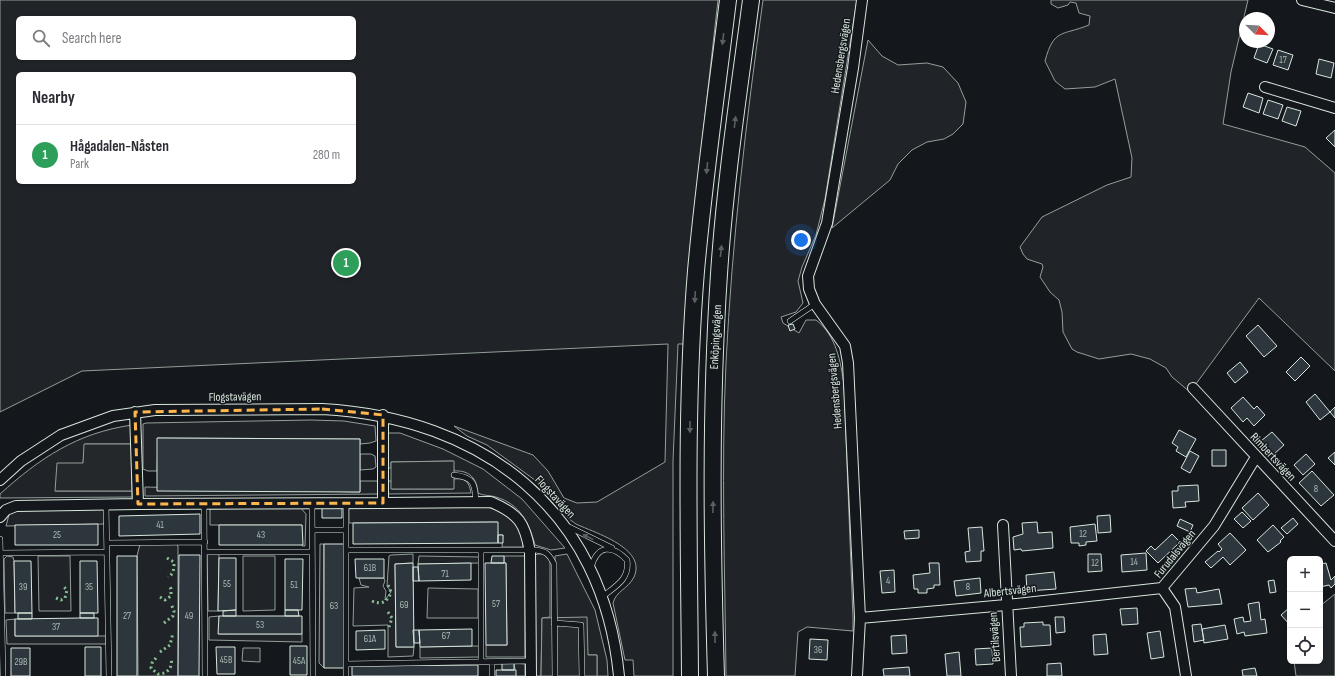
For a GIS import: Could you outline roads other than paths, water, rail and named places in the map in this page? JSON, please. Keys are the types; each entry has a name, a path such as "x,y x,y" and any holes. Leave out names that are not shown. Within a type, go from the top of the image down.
{"main road":[{"name":"Enköpingsvägen","path":"690,676 689,547 691,364 698,255 728,0"},
{"name":"Enköpingsvägen","path":"716,676 712,552 714,373 719,273 730,163 751,0"}],"street":[{"name":"Hedensbergsvägen","path":"857,676 860,618 848,363 845,346 815,304 808,289 808,276 827,223 853,68 862,0"},
{"path":"1302,0 1335,8"},
{"path":"1265,87 1335,108"},
{"name":"Rimbertsvägen","path":"1194,388 1335,541"},
{"name":"Flogstavägen","path":"0,480 21,461 61,435 86,425 135,412 322,409 352,410 383,415 432,429 492,459 516,476 538,495 564,525 591,569 602,597 608,614 619,676"},
{"path":"135,412 138,504"},
{"path":"383,415 383,503"},
{"name":"Furudalsvägen","path":"1186,676 1175,607 1162,588 1214,526 1256,457"},
{"path":"0,518 6,510 16,506 204,503 491,502 506,509 519,520 526,532 530,552 530,676"},
{"name":"Bertilsvägen","path":"1003,524 1006,605 1011,676"},
{"name":"Albertsvägen","path":"860,618 1006,605 1162,588"}],"lane":[{"path":"790,321 815,304"},
{"path":"454,475 464,476 470,479 474,485 476,502"},
{"path":"346,502 346,676"},
{"path":"204,503 205,676"},
{"path":"312,503 313,676"},
{"path":"106,504 109,676"},
{"path":"564,525 612,549 627,560 628,569 625,577 619,584 602,597"},
{"path":"312,530 346,530"},
{"path":"0,539 3,676"},
{"path":"107,543 205,542"},
{"path":"591,569 593,559 598,553 605,549 612,549"},
{"path":"346,550 542,551 550,555 554,564 555,676"},
{"path":"481,551 481,662"},
{"path":"0,553 107,552"},
{"path":"205,552 312,552"},
{"path":"554,623 581,625 582,676"},
{"path":"346,664 530,661"},
{"path":"492,662 492,676"}],"place":[{"name":"Hågadalen-Nåsten","path":"346,263"}]}
